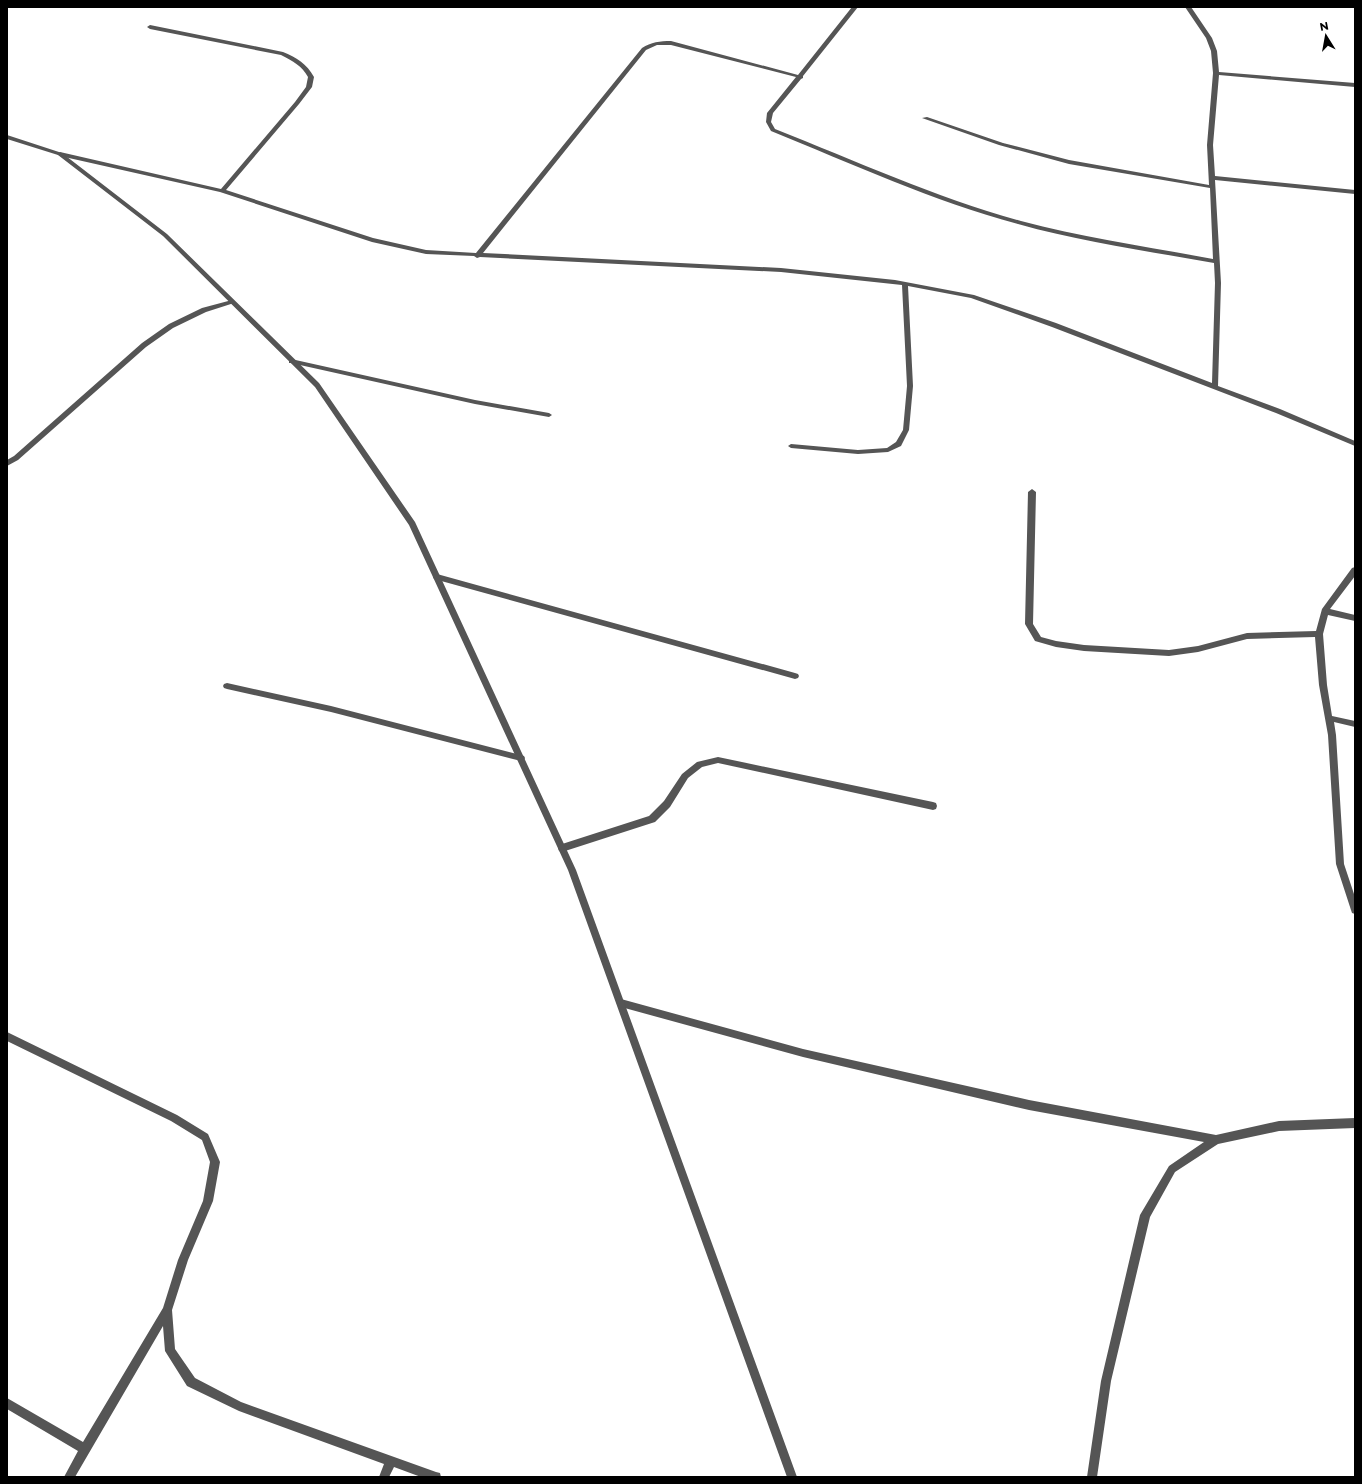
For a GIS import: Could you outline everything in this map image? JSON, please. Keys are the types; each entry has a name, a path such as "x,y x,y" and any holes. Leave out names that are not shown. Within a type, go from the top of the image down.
{"street":[{"path":"855,7 770,114 768,120 769,125 773,130 860,166 992,214 1068,234 1216,261"},
{"path":"1188,7 1209,38 1214,51 1216,73 1210,145 1218,283 1215,387"},
{"path":"150,27 283,54 299,61 308,69 311,77 309,87 222,191"},
{"path":"477,256 644,49 651,44 661,42 671,43 801,76"},
{"path":"1216,73 1355,85"},
{"path":"925,118 1001,144 1069,162 1212,187"},
{"path":"8,138 60,154 222,191 372,240 426,252 477,256 781,270 906,284 972,296 1054,325 1215,387 1355,444"},
{"path":"60,154 165,235 317,385 412,524 572,870 792,1477"},
{"path":"1212,178 1355,192"},
{"path":"791,446 858,452 888,450 899,444 906,430 910,386 906,284"},
{"path":"7,463 16,458 144,345 171,326 204,310 232,302"},
{"path":"291,360 474,402 549,415"},
{"path":"1032,492 1028,624 1038,638 1056,644 1084,648 1169,653 1198,649 1247,636 1319,634"},
{"path":"1355,570 1326,611 1319,634 1323,685 1332,735 1340,864 1355,910"},
{"path":"437,577 795,676"},
{"path":"1326,611 1355,618"},
{"path":"226,686 331,709 521,758"},
{"path":"1329,718 1355,724"},
{"path":"562,848 652,819 667,804 685,776 700,764 718,760 933,806"},
{"path":"621,1003 803,1053 1029,1105 1216,1140"},
{"path":"7,1036 174,1118 206,1137 216,1162 208,1201 183,1260 167,1310 69,1477"},
{"path":"1092,1477 1106,1381 1145,1215 1172,1169 1216,1140 1279,1126 1355,1122"},
{"path":"167,1310 170,1351 191,1382 239,1406 436,1477"},
{"path":"7,1403 85,1449"},
{"path":"384,1477 391,1461"}]}
